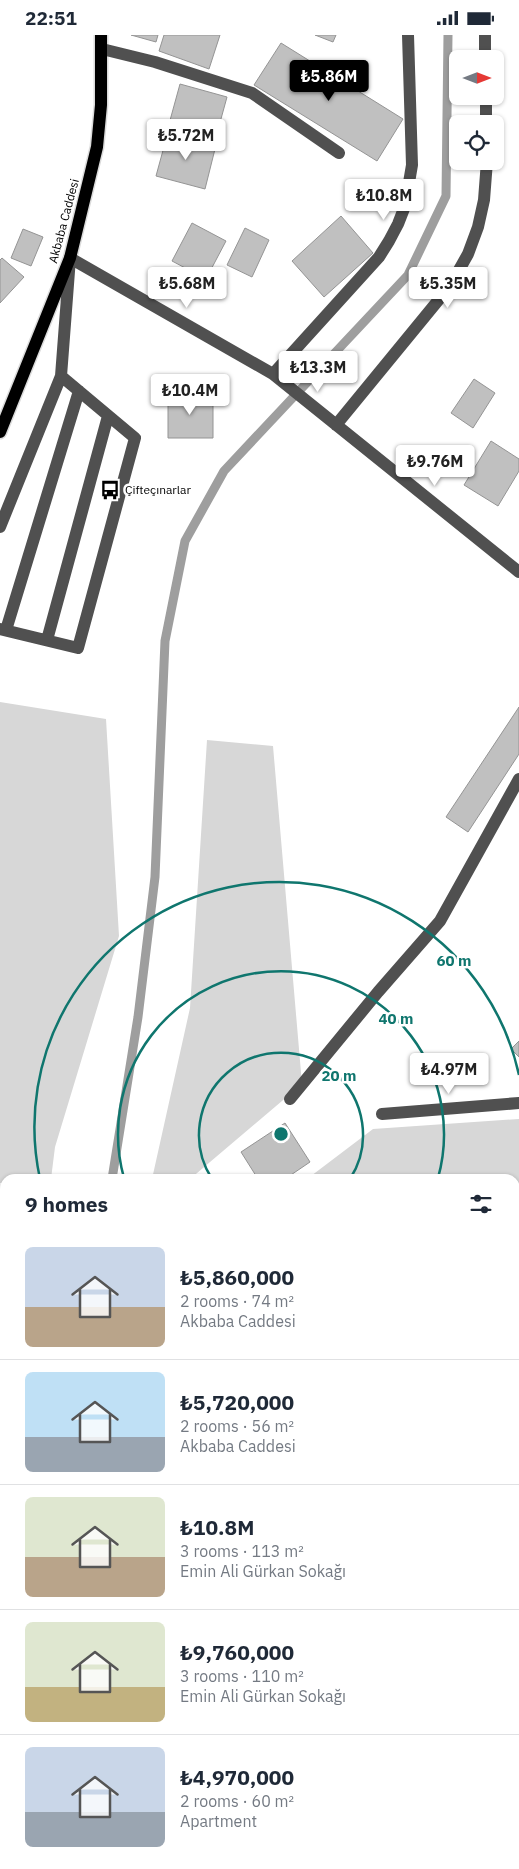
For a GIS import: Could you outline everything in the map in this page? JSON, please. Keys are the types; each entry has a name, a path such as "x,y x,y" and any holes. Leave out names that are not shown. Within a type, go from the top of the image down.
{"main road":[{"name":"Akbaba Caddesi","path":"0,432 70,258 97,147 101,105 101,35"}],"street":[{"path":"273,374 379,257 398,224 409,185 412,165 408,35"},
{"path":"485,35 485,50"},
{"path":"102,49 155,62 252,93 339,153"},
{"path":"334,424 450,286 468,254 478,227 484,199 486,170"},
{"path":"0,527 61,376 70,258 273,374 519,572"},
{"path":"61,376 79,391 134,438 78,648 3,630 79,391"},
{"path":"47,640 108,416"},
{"path":"290,1099 378,992 440,921 519,779"},
{"path":"382,1114 519,1103"}],"shaded area":[{"path":"0,702 106,719 119,936 55,1147 52,1174 0,1174"},
{"path":"207,740 273,746 302,1084 196,1174 153,1174 190,1008"},
{"path":"519,1119 519,1174 314,1174 373,1129"}],"building":[{"path":"131,35 158,35 156,42"},
{"path":"164,35 220,35 209,69 159,51"},
{"path":"315,35 336,35 333,42"},
{"path":"281,43 403,119 377,161 254,85"},
{"path":"180,84 227,97 216,137 169,124"},
{"path":"168,132 216,145 205,189 156,176"},
{"path":"341,216 373,253 324,297 292,261"},
{"path":"192,223 226,241 206,279 172,261"},
{"path":"245,228 269,240 252,277 227,265"},
{"path":"23,229 43,237 31,266 11,258"},
{"path":"2,258 24,277 0,303 0,260"},
{"path":"474,379 495,393 473,428 451,413"},
{"path":"168,394 213,394 213,438 168,438"},
{"path":"491,441 519,459 519,471 498,506 464,485"},
{"path":"519,707 519,754 468,832 446,817"},
{"path":"519,1041 519,1057 511,1049"},
{"path":"285,1123 310,1162 292,1174 255,1174 241,1152"}],"waterway":[{"path":"113,1174 138,1017 155,877 165,641 185,541 224,471 408,275 446,196 448,35"}],"place":[{"name":"Çifteçınarlar","path":"110,490"}]}
